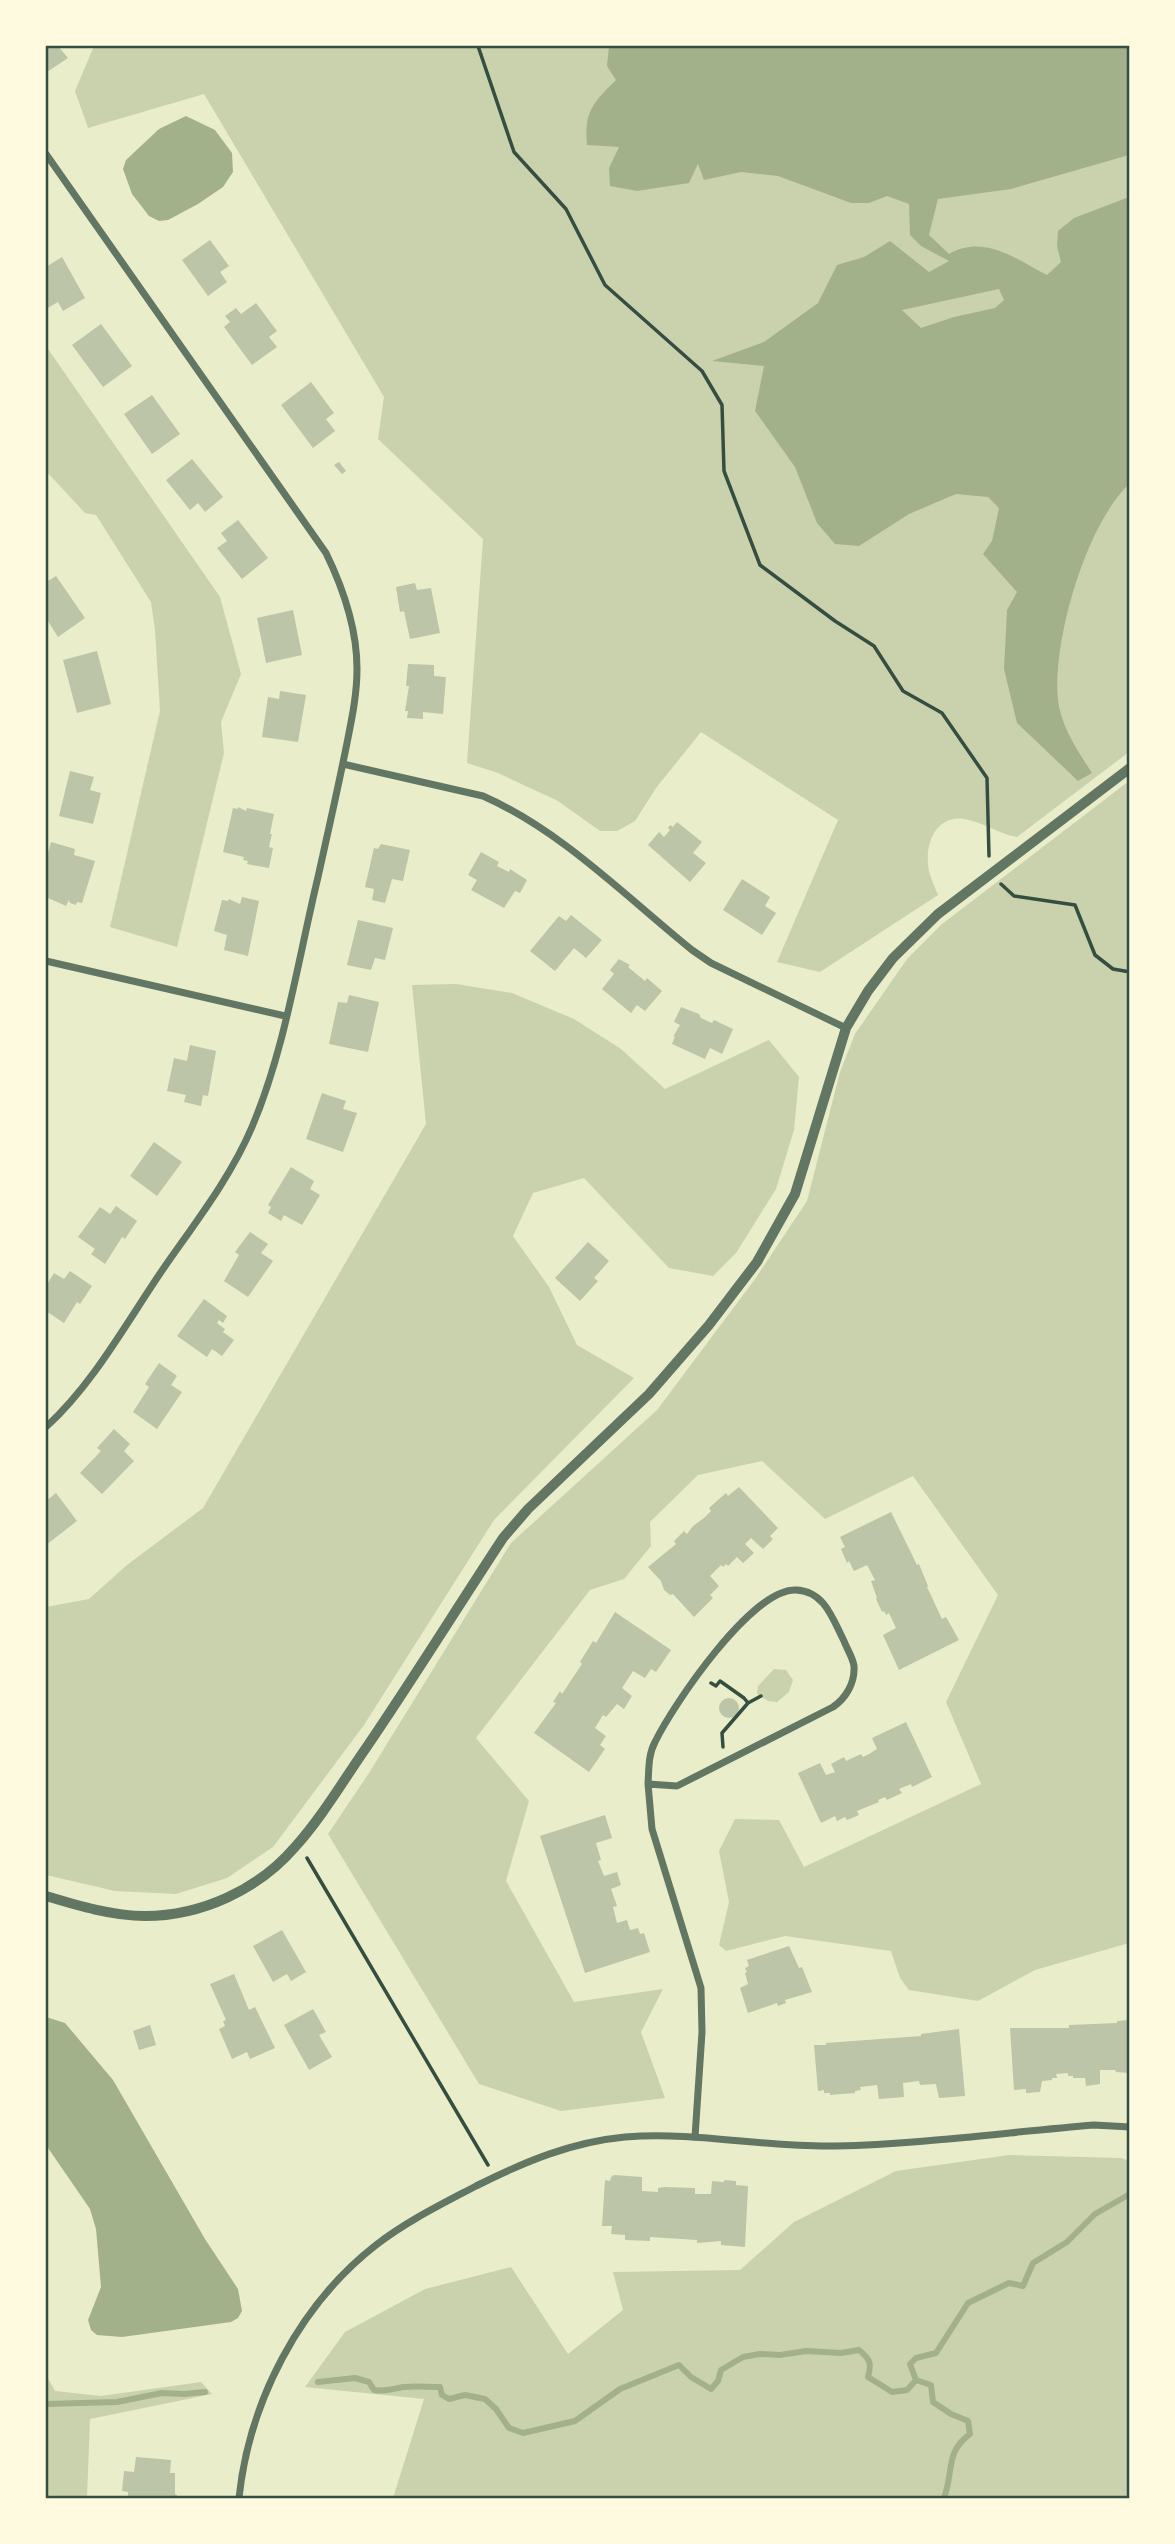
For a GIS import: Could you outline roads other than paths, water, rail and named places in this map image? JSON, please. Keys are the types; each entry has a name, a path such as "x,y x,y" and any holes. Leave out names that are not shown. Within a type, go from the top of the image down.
{"street":[{"path":"46,154 326,553 350,612 356,647 356,694 343,764 285,1016 262,1101 231,1169 97,1367 69,1406 46,1427"},
{"path":"343,764 483,796 504,805 542,828 702,957 731,974 846,1028"},
{"path":"46,1896 141,1916 182,1913 227,1898 262,1877 296,1847 376,1733 503,1538 528,1509 649,1394 709,1325 757,1262 795,1194 846,1028 868,991 902,947 938,914 1129,768"},
{"path":"46,961 285,1016"},
{"path":"648,1784 677,1786 841,1701 849,1689 854,1666 829,1610 821,1600 801,1590 783,1591 764,1601 743,1620 699,1675 655,1741 650,1757 648,1784 652,1829 701,1988 702,2032 695,2137"},
{"path":"239,2498 252,2432 268,2388 290,2344 321,2301 356,2263 421,2215 536,2158 587,2143 625,2137 695,2137 834,2146 1094,2124 1129,2127"}],"waterway":[{"path":"318,2382 355,2378 369,2382 374,2390 378,2391 440,2387 442,2395 449,2399 465,2395 485,2399 509,2428 523,2433 575,2421 620,2389 679,2365 691,2377 711,2389 718,2381 721,2370 743,2357 760,2354 780,2355 806,2351 841,2353 859,2350 869,2362 868,2377 892,2392 907,2390 916,2380 910,2364 916,2358 936,2353 968,2303 1009,2283 1023,2286 1033,2263 1067,2242 1095,2214 1130,2194"},
{"path":"916,2380 931,2385 933,2402 968,2421 970,2434 953,2455 944,2498"},
{"path":"46,2404 117,2402 162,2393 205,2392"}]}
